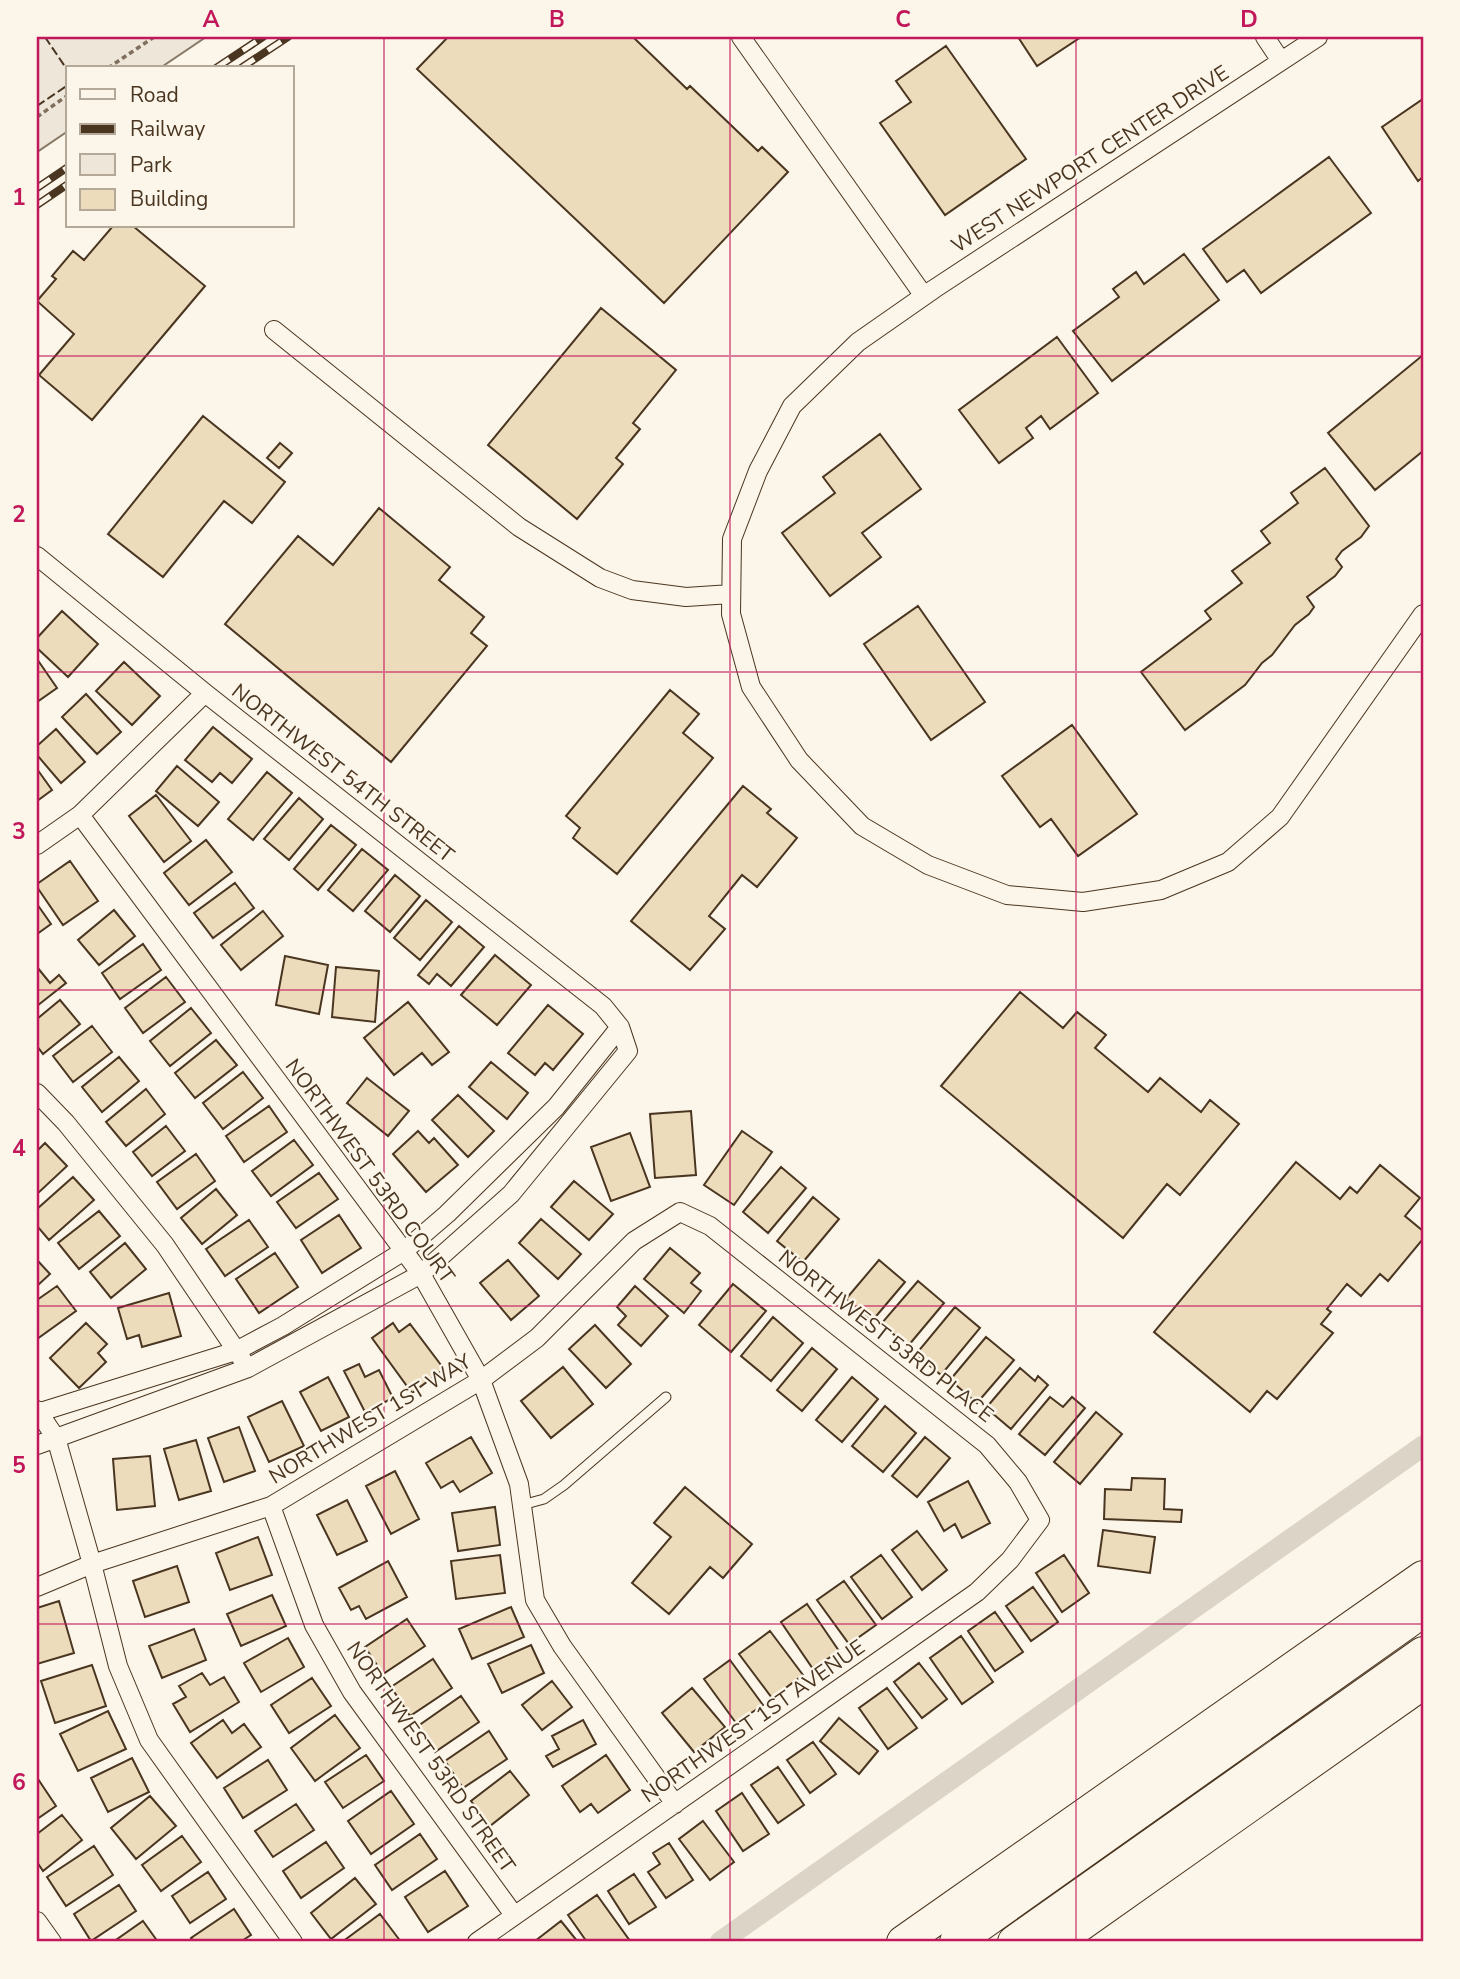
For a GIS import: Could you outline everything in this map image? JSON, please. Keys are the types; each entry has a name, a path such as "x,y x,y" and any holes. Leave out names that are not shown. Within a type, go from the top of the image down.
{"highway":[{"path":"903,1942 1423,1577"},
{"path":"956,1942 1423,1611"},
{"path":"1014,1942 1423,1653"},
{"path":"1056,1942 1423,1683"}],"street":[{"path":"741,37 924,296"},
{"path":"1265,37 1281,61"},
{"name":"WEST NEWPORT CENTER DRIVE","path":"1318,37 858,342 792,406 758,471 732,539 731,614 751,687 799,760 862,826 928,865 1007,895 1083,902 1161,890 1228,862 1280,817 1423,614"},
{"path":"274,330 519,527 600,578 632,590 686,597 731,594"},
{"name":"NORTHWEST 54TH STREET","path":"41,568 205,693 603,1006 620,1027"},
{"path":"37,845 80,815 205,693"},
{"name":"NORTHWEST 53RD COURT","path":"80,815 421,1274 481,1380 519,1485 535,1600 562,1646 674,1804"},
{"path":"293,1942 149,1740 118,1666 56,1438 37,1412 236,1351 283,1326 404,1251 447,1214 556,1107 620,1027"},
{"path":"37,1445 248,1368 421,1274 511,1194 628,1051 620,1027"},
{"path":"37,1093 66,1123 165,1245 248,1368"},
{"name":"NORTHWEST 1ST WAY","path":"37,1587 92,1564 271,1506 481,1380 537,1338 634,1241 680,1212"},
{"name":"NORTHWEST 53RD PLACE","path":"680,1212 710,1226 987,1445 1018,1482 1040,1520"},
{"name":"NORTHWEST 53RD STREET","path":"271,1506 314,1625 352,1692 514,1915"},
{"name":"NORTHWEST 1ST AVENUE","path":"477,1942 977,1592 1010,1560 1040,1520"},
{"path":"37,1921 52,1942"}],"lane":[{"path":"522,1506 544,1499 564,1485 666,1397"}],"path":[{"path":"111,66 154,37"},
{"path":"37,117 66,97"}],"green space":[{"path":"37,37 206,37 163,66 66,66 66,132 37,152"}],"building":[{"path":"448,37 633,37 687,89 690,86 758,151 762,147 788,172 664,303 417,69"},
{"path":"1018,37 1081,37 1037,66"},
{"path":"946,46 1026,159 945,215 880,123 911,102 896,81"},
{"path":"1423,99 1423,177 1418,181 1382,127"},
{"path":"1329,157 1371,213 1261,293 1244,270 1227,282 1203,249"},
{"path":"111,228 135,228 205,286 92,420 39,375 74,334 37,301 56,279 52,276 73,251 84,260"},
{"path":"1184,254 1219,300 1112,381 1073,331 1119,297 1113,289 1136,272 1144,284"},
{"path":"601,308 676,370 633,423 640,429 616,458 623,464 577,519 488,445"},
{"path":"1057,337 1098,393 1050,429 1041,416 1026,428 1033,438 999,463 959,410"},
{"path":"1423,355 1423,451 1375,490 1328,433"},
{"path":"203,416 285,482 252,523 224,501 163,577 108,534"},
{"path":"880,434 921,489 862,533 881,557 830,596 782,533 835,493 823,477"},
{"path":"280,443 292,453 279,468 267,458"},
{"path":"1325,468 1369,526 1361,537 1336,559 1342,567 1335,576 1307,597 1314,607 1309,614 1295,625 1245,685 1185,730 1141,672 1211,619 1205,611 1242,583 1232,571 1270,543 1261,531 1298,503 1291,493"},
{"path":"379,508 450,567 439,580 484,617 471,633 487,646 391,762 225,624 298,536 333,565"},
{"path":"918,606 985,702 931,740 864,644"},
{"path":"62,611 98,644 68,677 37,648 37,638"},
{"path":"37,659 57,688 37,702"},
{"path":"124,662 160,696 132,725 96,691"},
{"path":"670,690 699,714 683,733 713,758 617,874 573,838 580,828 566,816"},
{"path":"86,694 121,732 97,754 62,717"},
{"path":"1072,725 1137,814 1078,856 1051,819 1040,827 1002,776"},
{"path":"213,727 252,759 232,783 220,773 212,782 185,760"},
{"path":"56,729 85,762 61,783 37,755 37,746"},
{"path":"177,766 219,802 198,826 156,791"},
{"path":"37,769 52,790 37,801"},
{"path":"267,772 292,793 253,840 228,819"},
{"path":"743,786 771,809 767,813 797,838 757,887 742,875 709,916 725,929 690,970 631,921"},
{"path":"156,795 191,841 164,862 129,816"},
{"path":"299,798 323,819 289,860 264,839"},
{"path":"331,825 356,845 318,890 294,869"},
{"path":"206,840 232,872 189,905 164,873"},
{"path":"362,849 388,870 353,911 328,890"},
{"path":"70,861 98,901 63,925 37,884"},
{"path":"395,875 420,896 390,932 365,911"},
{"path":"235,883 254,908 213,938 194,913"},
{"path":"426,900 452,922 420,960 394,938"},
{"path":"37,904 51,924 37,934"},
{"path":"114,910 135,936 99,965 78,940"},
{"path":"263,911 283,936 241,970 221,945"},
{"path":"459,926 484,947 451,986 437,974 429,984 418,975"},
{"path":"143,944 161,970 120,999 102,973"},
{"path":"495,955 531,985 497,1025 461,995"},
{"path":"285,956 328,965 319,1014 276,1005"},
{"path":"37,967 50,983 59,975 66,983 37,1006"},
{"path":"336,967 379,971 375,1022 332,1017"},
{"path":"166,977 185,1002 143,1033 125,1008"},
{"path":"1020,992 1063,1028 1077,1012 1106,1035 1095,1048 1148,1092 1160,1078 1201,1112 1210,1100 1239,1124 1180,1195 1167,1184 1123,1238 941,1086"},
{"path":"60,1000 80,1024 43,1054 37,1046 37,1019"},
{"path":"408,1002 449,1052 432,1065 422,1053 394,1075 364,1038"},
{"path":"548,1005 583,1034 553,1070 545,1063 535,1075 508,1053"},
{"path":"191,1008 211,1033 170,1066 150,1041"},
{"path":"92,1026 112,1052 73,1082 53,1056"},
{"path":"216,1040 237,1065 195,1098 175,1073"},
{"path":"119,1057 139,1081 102,1112 82,1087"},
{"path":"491,1062 528,1093 507,1119 469,1087"},
{"path":"243,1072 263,1098 223,1129 203,1103"},
{"path":"367,1078 409,1111 388,1136 347,1103"},
{"path":"146,1089 165,1114 126,1146 106,1122"},
{"path":"458,1095 494,1131 468,1157 432,1120"},
{"path":"269,1106 287,1132 244,1162 226,1136"},
{"path":"691,1111 696,1175 655,1178 650,1114"},
{"path":"166,1126 185,1151 152,1176 133,1152"},
{"path":"418,1131 429,1143 434,1138 458,1165 426,1192 393,1154"},
{"path":"742,1131 772,1152 734,1205 704,1185"},
{"path":"630,1133 650,1187 611,1201 591,1147"},
{"path":"294,1140 313,1165 271,1196 252,1171"},
{"path":"45,1143 67,1166 37,1194 37,1151"},
{"path":"196,1154 215,1181 177,1209 157,1182"},
{"path":"1296,1162 1340,1199 1350,1187 1357,1193 1380,1165 1420,1198 1405,1216 1423,1231 1423,1239 1388,1281 1380,1274 1361,1296 1347,1284 1327,1309 1331,1312 1321,1324 1333,1333 1277,1399 1267,1391 1250,1412 1154,1332"},
{"path":"781,1167 806,1188 768,1233 743,1212"},
{"path":"319,1173 338,1199 296,1228 277,1202"},
{"path":"73,1177 94,1200 49,1240 37,1226 37,1209"},
{"path":"574,1181 613,1214 589,1240 551,1207"},
{"path":"216,1189 237,1215 202,1244 181,1218"},
{"path":"813,1197 839,1219 803,1262 777,1241"},
{"path":"99,1211 120,1236 79,1269 58,1243"},
{"path":"339,1215 361,1248 322,1273 301,1240"},
{"path":"541,1219 581,1254 558,1279 519,1243"},
{"path":"249,1220 268,1247 225,1276 206,1249"},
{"path":"125,1243 146,1269 111,1298 90,1272"},
{"path":"670,1248 700,1273 691,1283 701,1291 684,1313 644,1279"},
{"path":"275,1253 298,1287 259,1313 236,1279"},
{"path":"37,1260 50,1274 37,1286"},
{"path":"508,1260 539,1296 511,1320 480,1283"},
{"path":"879,1260 905,1282 872,1321 846,1299"},
{"path":"918,1281 944,1303 908,1346 881,1324"},
{"path":"733,1284 766,1311 731,1352 699,1325"},
{"path":"57,1286 76,1311 37,1339 37,1300"},
{"path":"635,1286 668,1316 641,1346 618,1325 626,1316 617,1307"},
{"path":"169,1293 181,1336 142,1347 139,1335 127,1339 118,1308"},
{"path":"955,1307 980,1328 941,1375 916,1354"},
{"path":"773,1317 803,1343 771,1381 741,1356"},
{"path":"86,1323 107,1344 98,1353 106,1362 79,1388 50,1358"},
{"path":"393,1323 399,1332 410,1324 444,1369 412,1393 372,1338"},
{"path":"595,1325 631,1364 606,1388 569,1349"},
{"path":"986,1337 1014,1360 977,1403 950,1380"},
{"path":"812,1348 837,1369 802,1411 777,1390"},
{"path":"359,1364 365,1377 379,1370 393,1398 365,1412 344,1371"},
{"path":"563,1367 593,1404 551,1438 521,1401"},
{"path":"1020,1368 1035,1381 1038,1376 1048,1385 1011,1429 986,1408"},
{"path":"328,1377 349,1417 321,1431 300,1392"},
{"path":"852,1377 878,1399 842,1442 816,1420"},
{"path":"1050,1397 1063,1407 1072,1397 1085,1408 1045,1455 1019,1434"},
{"path":"282,1401 304,1446 269,1462 248,1417"},
{"path":"885,1406 916,1433 883,1472 852,1446"},
{"path":"1096,1412 1122,1434 1080,1484 1054,1462"},
{"path":"239,1427 255,1471 224,1482 208,1438"},
{"path":"471,1437 492,1473 460,1492 453,1481 441,1488 426,1463"},
{"path":"925,1437 950,1458 917,1497 892,1476"},
{"path":"196,1440 211,1491 179,1500 164,1449"},
{"path":"150,1456 155,1506 117,1510 113,1459"},
{"path":"395,1471 419,1519 391,1534 366,1486"},
{"path":"1132,1478 1165,1479 1164,1509 1182,1510 1181,1522 1104,1519 1105,1489 1131,1490"},
{"path":"968,1481 990,1523 962,1538 955,1524 944,1531 928,1502"},
{"path":"685,1487 752,1544 723,1578 710,1567 669,1614 632,1583 671,1537 654,1523"},
{"path":"347,1500 367,1541 337,1555 317,1515"},
{"path":"495,1507 500,1545 458,1551 452,1513"},
{"path":"1103,1530 1155,1537 1150,1573 1098,1566"},
{"path":"917,1531 947,1570 922,1590 892,1550"},
{"path":"258,1537 272,1575 230,1590 216,1553"},
{"path":"500,1555 505,1593 456,1599 451,1561"},
{"path":"881,1555 912,1597 882,1619 851,1577"},
{"path":"1064,1555 1089,1593 1062,1612 1036,1573"},
{"path":"388,1561 407,1597 366,1619 359,1606 351,1610 339,1588"},
{"path":"177,1566 189,1602 145,1617 133,1581"},
{"path":"844,1581 876,1625 849,1644 817,1600"},
{"path":"1033,1587 1058,1622 1031,1641 1006,1606"},
{"path":"272,1595 286,1626 241,1646 227,1614"},
{"path":"59,1601 74,1653 37,1664 37,1608"},
{"path":"807,1604 839,1651 813,1669 781,1622"},
{"path":"511,1607 524,1637 472,1659 459,1629"},
{"path":"995,1612 1023,1652 995,1671 968,1631"},
{"path":"407,1619 425,1646 383,1674 365,1647"},
{"path":"194,1629 206,1660 162,1678 149,1646"},
{"path":"770,1631 803,1675 772,1698 739,1654"},
{"path":"961,1636 993,1682 962,1704 930,1658"},
{"path":"288,1638 304,1667 261,1692 244,1663"},
{"path":"531,1645 544,1673 502,1693 488,1664"},
{"path":"433,1659 452,1688 410,1716 391,1687"},
{"path":"730,1660 763,1705 736,1723 704,1679"},
{"path":"919,1663 947,1699 922,1718 894,1682"},
{"path":"92,1665 106,1706 55,1723 41,1681"},
{"path":"202,1673 210,1685 224,1677 239,1702 190,1732 173,1704 186,1697 179,1686"},
{"path":"312,1678 331,1706 289,1733 271,1705"},
{"path":"552,1681 572,1707 542,1730 522,1705"},
{"path":"692,1688 725,1727 694,1752 662,1713"},
{"path":"887,1688 917,1728 888,1749 859,1708"},
{"path":"461,1696 479,1722 435,1752 418,1726"},
{"path":"108,1711 126,1749 78,1771 60,1734"},
{"path":"335,1715 360,1748 315,1781 291,1748"},
{"path":"839,1718 878,1751 859,1774 820,1741"},
{"path":"223,1720 232,1733 244,1724 261,1747 217,1778 191,1743"},
{"path":"583,1720 596,1744 553,1767 546,1756 559,1749 552,1736"},
{"path":"489,1731 507,1759 463,1788 445,1761"},
{"path":"813,1742 836,1774 810,1793 787,1760"},
{"path":"366,1755 384,1781 343,1808 325,1782"},
{"path":"606,1755 630,1790 598,1813 591,1804 580,1812 562,1786"},
{"path":"132,1758 149,1792 108,1812 91,1778"},
{"path":"268,1760 287,1790 243,1818 224,1788"},
{"path":"778,1767 804,1805 778,1823 751,1785"},
{"path":"510,1771 529,1795 490,1826 471,1801"},
{"path":"37,1780 56,1806 37,1819"},
{"path":"391,1791 414,1824 371,1854 348,1821"},
{"path":"742,1793 769,1834 743,1851 716,1811"},
{"path":"150,1796 176,1826 136,1859 111,1828"},
{"path":"296,1804 314,1830 273,1857 255,1831"},
{"path":"62,1815 82,1840 43,1871 37,1862 37,1834"},
{"path":"703,1821 734,1862 710,1880 679,1839"},
{"path":"420,1834 437,1859 392,1890 375,1865"},
{"path":"182,1836 201,1862 161,1891 142,1865"},
{"path":"326,1842 344,1868 301,1898 283,1871"},
{"path":"669,1843 693,1880 666,1898 648,1872 660,1864 653,1853"},
{"path":"94,1846 113,1875 66,1906 47,1877"},
{"path":"445,1871 468,1906 428,1932 405,1897"},
{"path":"208,1872 226,1899 190,1923 172,1896"},
{"path":"634,1874 656,1907 629,1924 608,1891"},
{"path":"355,1878 376,1904 331,1939 311,1913"},
{"path":"119,1885 136,1911 91,1941 74,1914"},
{"path":"597,1895 630,1941 587,1942 568,1915"},
{"path":"234,1909 251,1935 240,1942 194,1942 191,1938"},
{"path":"380,1914 401,1942 342,1942"},
{"path":"143,1921 158,1942 113,1942"},
{"path":"561,1921 578,1942 535,1941"}],"waterway":[{"path":"720,1942 1423,1446"}],"railway":[{"path":"219,66 263,37"},
{"path":"244,66 288,37"},
{"path":"37,188 66,168"},
{"path":"37,205 66,185"}],"fence":[{"path":"45,37 66,68"},
{"path":"37,106 66,86"}]}
